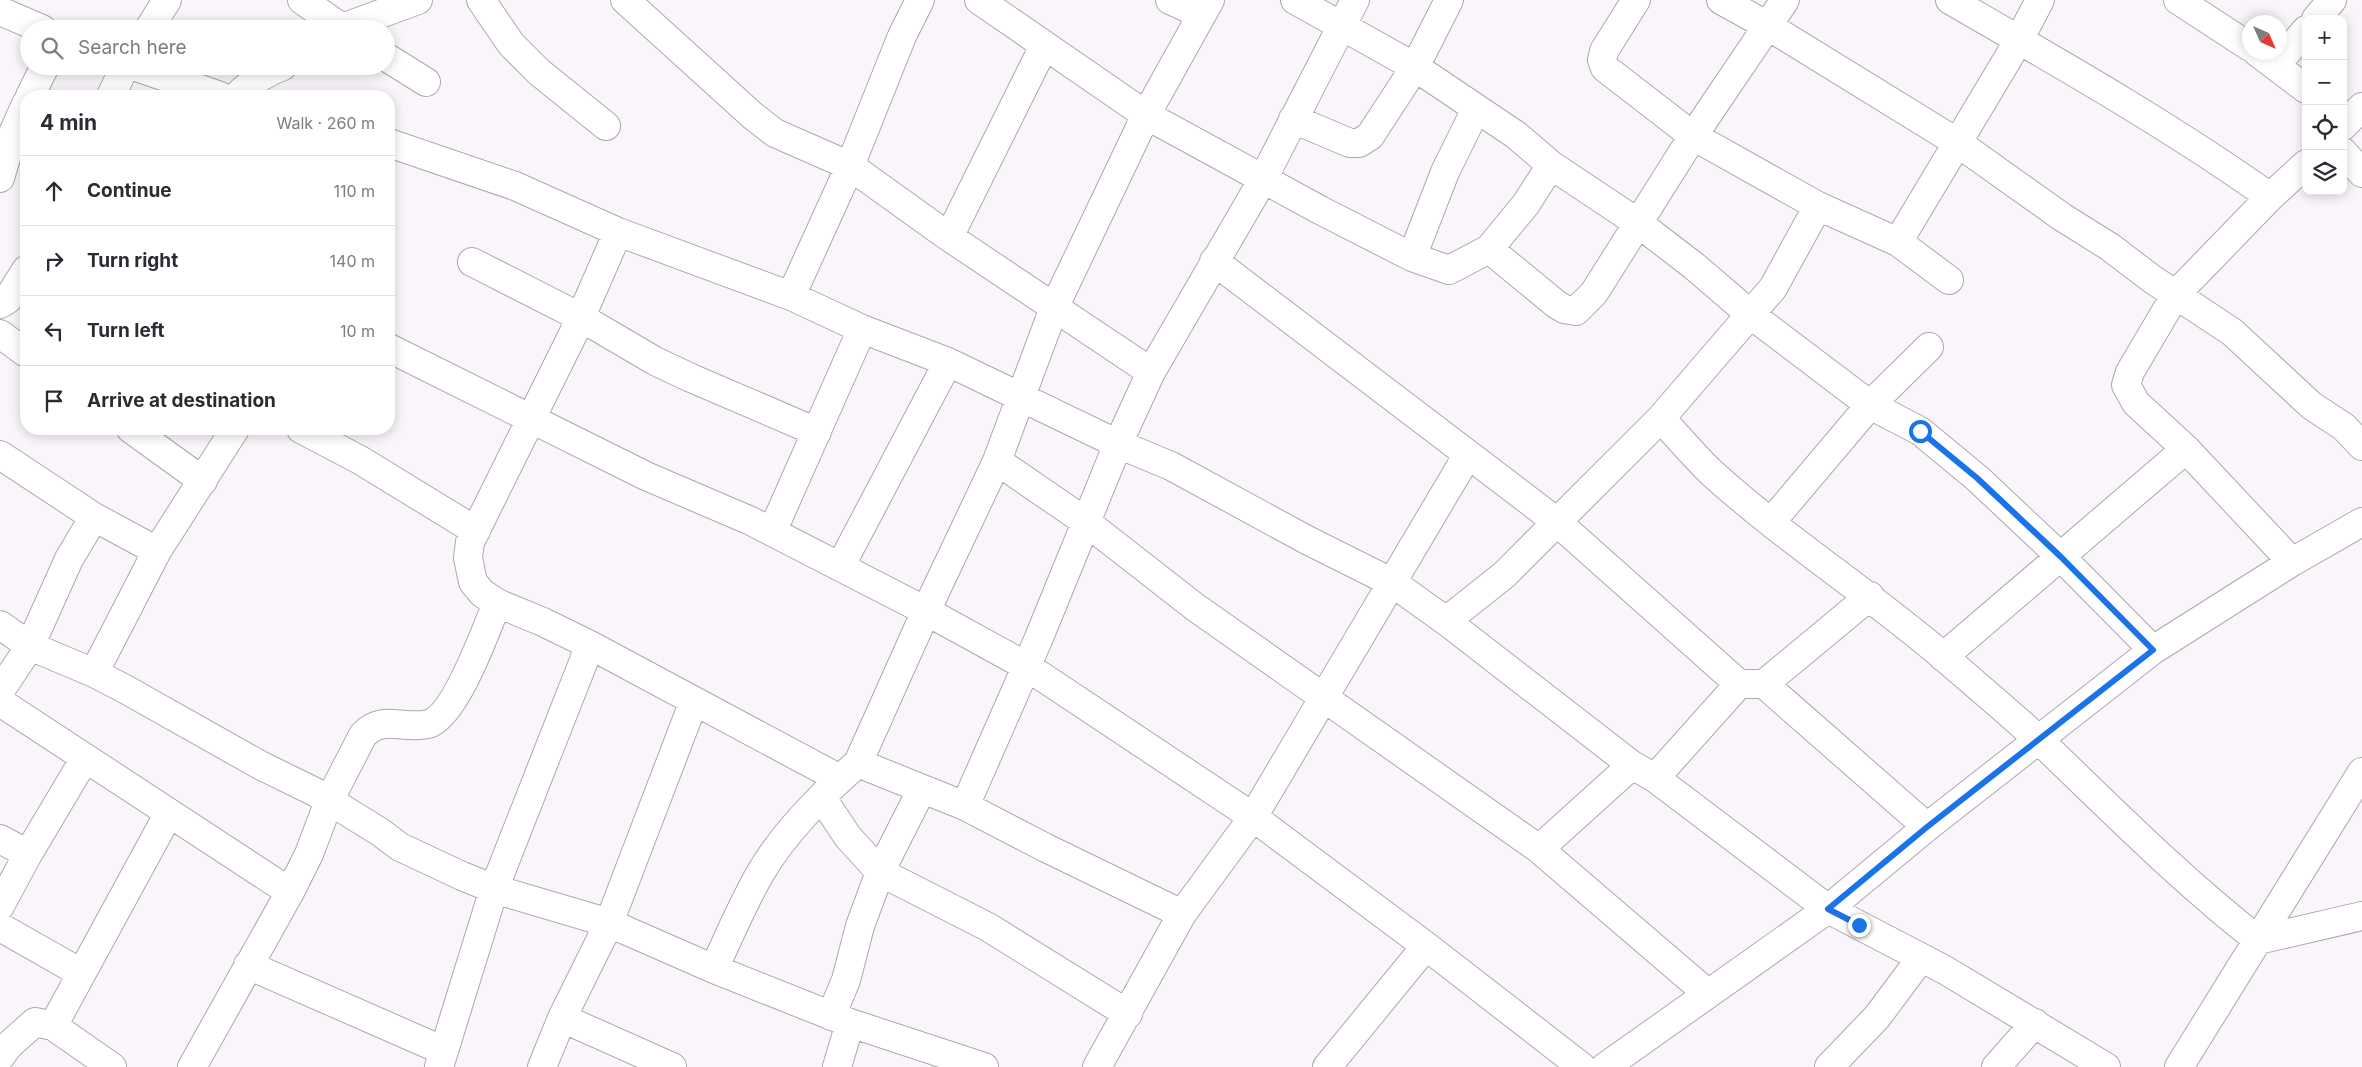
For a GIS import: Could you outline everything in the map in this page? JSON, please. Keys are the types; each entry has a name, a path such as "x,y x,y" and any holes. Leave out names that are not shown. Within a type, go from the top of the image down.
{"street":[{"path":"155,20 167,0"},
{"path":"302,0 331,20"},
{"path":"364,20 418,0"},
{"path":"481,0 511,44 539,72 606,126"},
{"path":"625,0 753,116 775,133 850,166 949,237 1151,372"},
{"path":"791,296 850,166 902,36 920,0"},
{"path":"979,0 1006,8 1044,46 1146,115 1262,180 1412,257 1449,270 1489,249 1526,204 1551,165"},
{"path":"714,968 762,870 794,828 840,780 926,611 997,461 1054,308 1146,115 1205,7 1170,0"},
{"path":"1295,0 1415,67 1516,135 1551,165 1638,223 1694,266 1750,314 1870,405 1920,431 1977,478 2061,557 2153,650"},
{"path":"965,806 1026,666 1118,444 1151,372 1262,180 1355,0"},
{"path":"1293,119 1350,143 1359,143 1370,136 1415,67 1449,0"},
{"path":"1636,0 1604,51 1602,60 1605,68 1693,136 1818,206 1898,242 1949,280"},
{"path":"1721,0 1768,26 1958,143 2232,332 2312,406 2344,427 2362,446"},
{"path":"1489,249 1564,310 1576,312 1594,293 1693,136 1785,0"},
{"path":"1950,0 2111,92 2222,163 2270,197"},
{"path":"1898,242 2019,40 2040,0"},
{"path":"2178,0 2242,42"},
{"path":"2319,15 2332,0"},
{"path":"0,11 21,20"},
{"path":"2287,44 2302,33"},
{"path":"949,237 1044,46"},
{"path":"2267,60 2302,86"},
{"path":"395,63 426,82"},
{"path":"33,90 40,75"},
{"path":"114,90 121,75"},
{"path":"160,75 203,90"},
{"path":"243,90 251,82 263,75"},
{"path":"1412,257 1445,172 1476,108"},
{"path":"0,178 20,118"},
{"path":"395,145 515,186 618,232 791,296 862,329 948,362 1118,444 1171,466 1307,540 1392,583 1446,621 1632,765 1654,778 1828,909 1921,958 2035,1023 2106,1067"},
{"path":"2347,156 2362,173"},
{"path":"2292,562 2186,449 2136,403 2126,385 2130,372 2176,294 2270,197 2302,168"},
{"path":"1446,621 1504,575 1661,418 1773,288 1818,206"},
{"path":"618,232 532,418 470,542 469,571 473,582 482,593 497,604 543,622 590,645 840,780 922,789 965,806 1182,914"},
{"path":"1214,261 1467,456 1556,522 1927,827"},
{"path":"472,262 580,317 655,361 817,432"},
{"path":"0,304 7,300 20,279"},
{"path":"772,532 862,329"},
{"path":"0,334 20,349"},
{"path":"1771,522 1870,405 1929,347"},
{"path":"395,351 646,476 772,532 926,611 1026,666 1253,817 1426,946 1582,1067"},
{"path":"840,567 948,362"},
{"path":"1661,418 1712,473 1771,522 1870,596 1944,657 2039,740 2106,806 2216,907 2258,940"},
{"path":"139,435 203,481"},
{"path":"94,673 157,551 232,435"},
{"path":"312,435 360,460 476,531"},
{"path":"1944,657 2186,449"},
{"path":"0,455 94,516 157,551"},
{"path":"1097,1067 1182,914 1253,817 1467,456"},
{"path":"997,461 1086,522 1195,607 1539,849 1707,994"},
{"path":"0,691 30,646 69,559 94,516"},
{"path":"1605,1067 1828,909 1927,827 2153,650 2292,562 2362,522"},
{"path":"1654,778 1752,684 1870,596"},
{"path":"192,1067 290,892 309,854 329,801 363,735 372,726 382,723 398,726 427,724 437,720 444,714 467,672 497,604"},
{"path":"0,625 30,646 94,673 329,801 380,832 400,847 494,889 609,923 841,1019 984,1067"},
{"path":"248,965 442,1059 494,889 590,645"},
{"path":"542,1067 562,1018 609,923 694,701"},
{"path":"0,702 290,892"},
{"path":"0,906 28,854 85,758"},
{"path":"1539,849 1632,765"},
{"path":"2179,1067 2362,772"},
{"path":"840,780 848,837 880,872 988,927 1128,1014"},
{"path":"836,1067 846,980 860,926 880,872 922,789"},
{"path":"53,1026 169,813"},
{"path":"0,839 28,854"},
{"path":"2258,940 2362,916"},
{"path":"0,927 81,973"},
{"path":"1327,1067 1426,946"},
{"path":"1829,1067 1877,1017 1921,958"},
{"path":"562,1018 672,1067"},
{"path":"0,1057 9,1045 35,1022 53,1026 112,1067"},
{"path":"1996,1067 2035,1023"}],"route":[{"path":"1859,925 1828,909 1927,827 2153,650 2061,557 1977,478 1920,431"}]}
